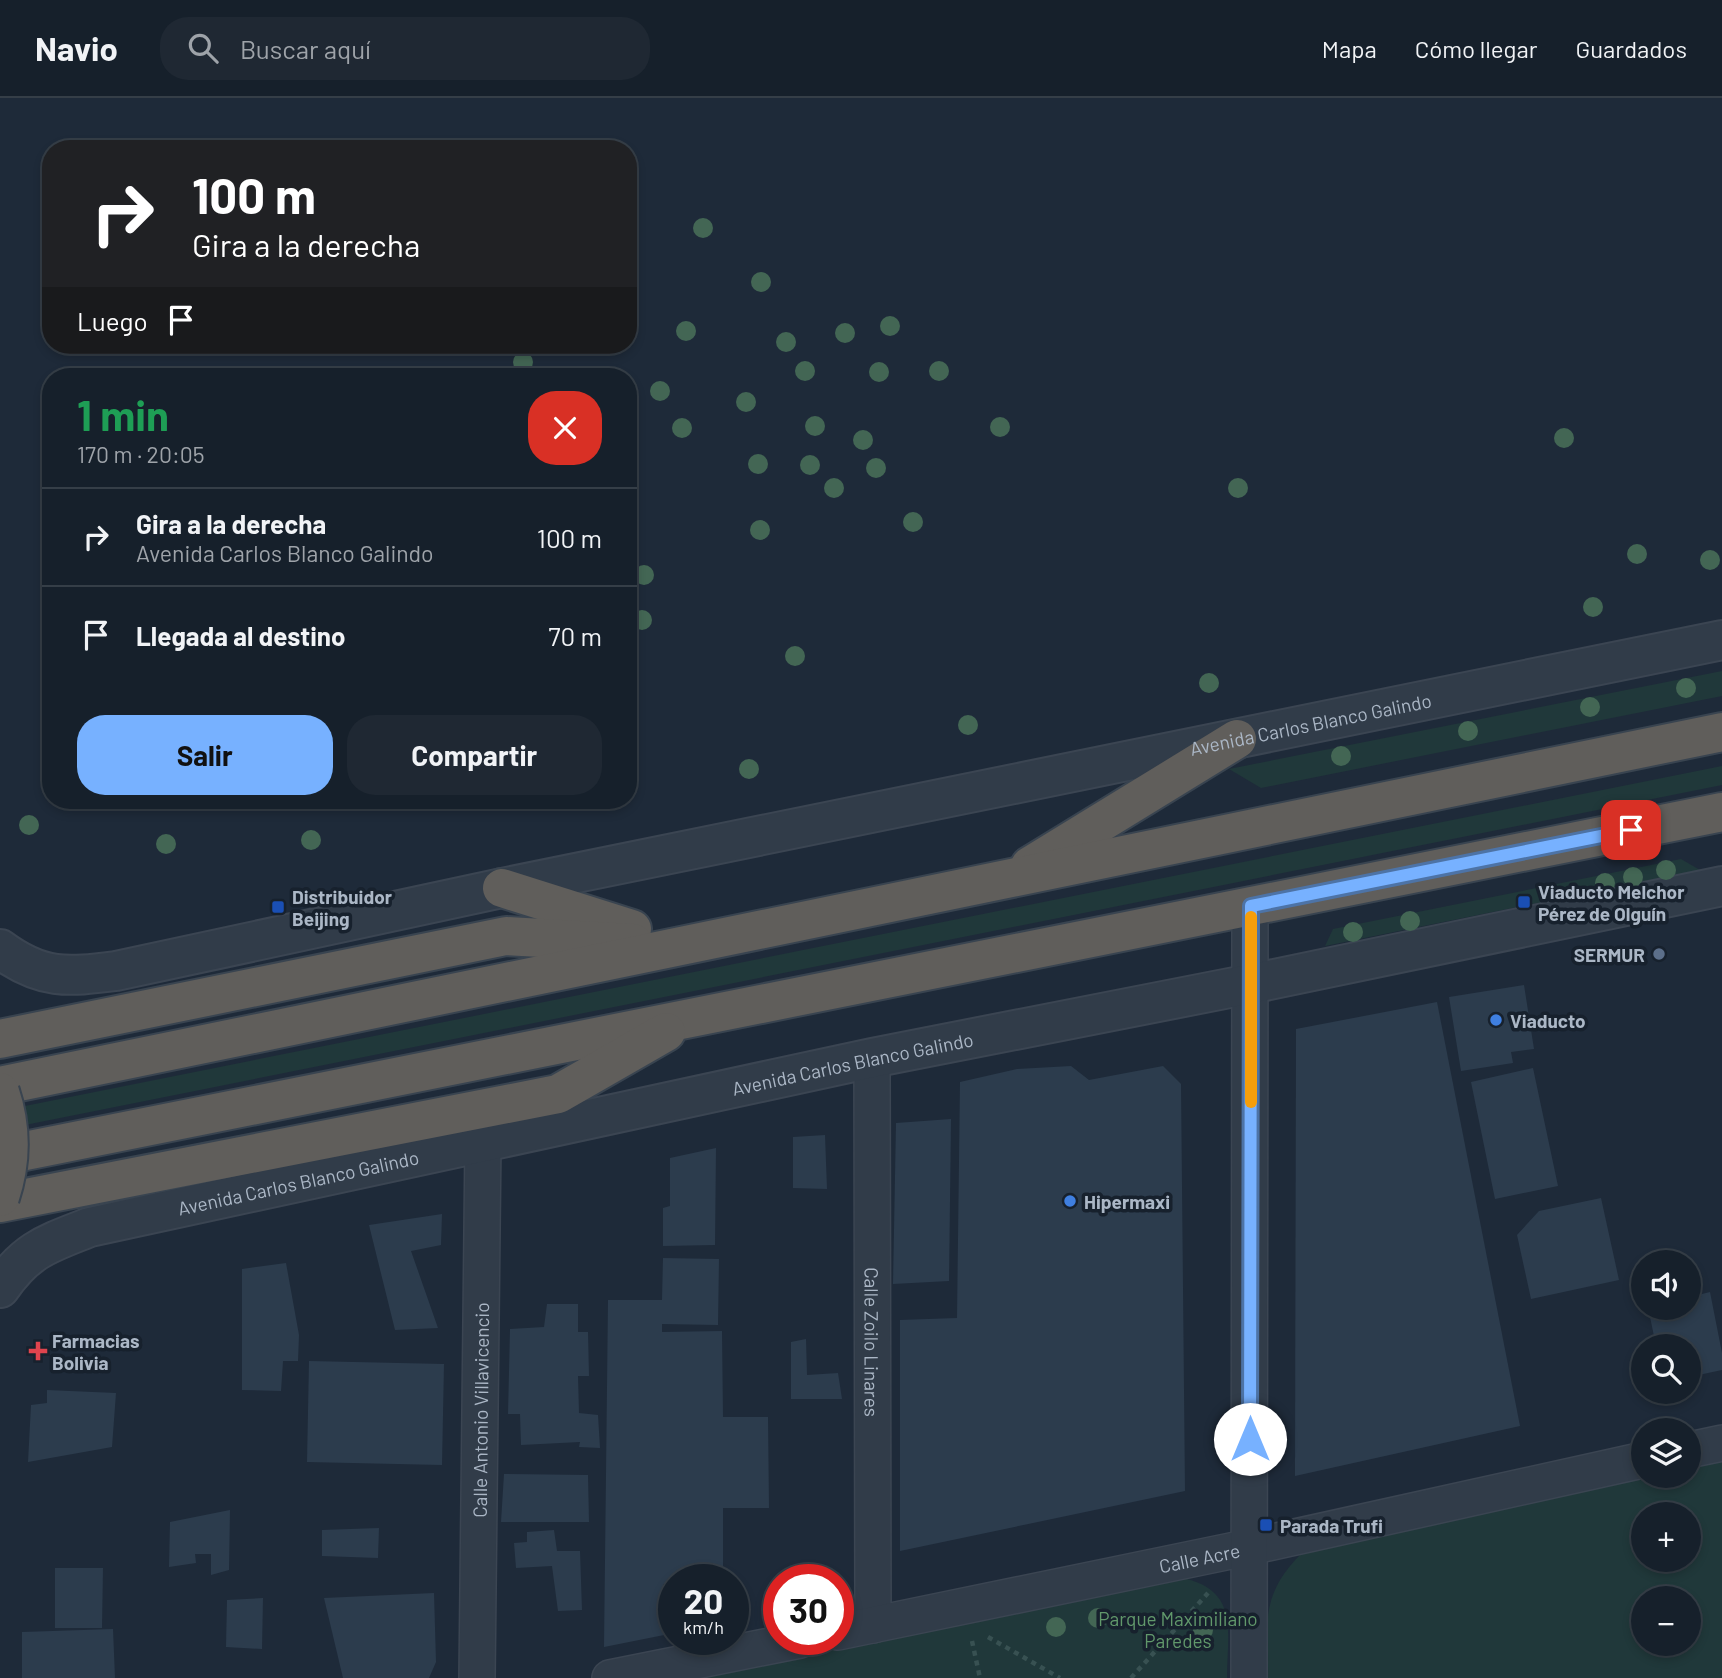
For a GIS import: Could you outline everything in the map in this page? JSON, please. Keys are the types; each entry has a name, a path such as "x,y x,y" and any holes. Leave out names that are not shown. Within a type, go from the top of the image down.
{"highway":[{"path":"0,1086 1722,732"},
{"path":"1007,880 1237,739"},
{"path":"0,1156 695,1015 1722,812"},
{"path":"1685,819 1722,828"},
{"path":"502,888 688,946"},
{"path":"0,1039 506,936 688,946"},
{"path":"0,1092 8,1120 10,1146 0,1200 558,1094 695,1015"}],"street":[{"name":"Avenida Carlos Blanco Galindo","path":"0,949 24,967 67,976 116,971 502,888 1722,640"},
{"name":"Avenida Carlos Blanco Galindo","path":"1,1287 16,1265 39,1249 90,1227 872,1058 1251,984 1722,886"},
{"path":"1250,1678 1251,906"},
{"name":"Calle Zoilo Linares","path":"872,1058 873,1625"},
{"name":"Calle Antonio Villavicencio","path":"477,1678 483,1141"},
{"path":"1701,1447 1722,1443"},
{"name":"Calle Acre","path":"854,1629 1250,1547 1631,1463"},
{"path":"610,1678 763,1647"}],"path":[{"path":"1131,1678 1208,1593"},
{"path":"969,1628 980,1678"},
{"path":"976,1631 1060,1678"}],"green space":[{"path":"1722,671 1722,696 1261,788 1229,769"},
{"path":"1722,766 1722,785 0,1130 0,1111"},
{"path":"1681,859 1700,870 1325,946 1333,929"},
{"name":"Parque Maximiliano Paredes","path":"1722,1457 1722,1678 1267,1678 1267,1626 1272,1596 1288,1568 1302,1553 1631,1478 1631,1488 1701,1488 1701,1462"},
{"name":"Parque Maximiliano Paredes","path":"1183,1578 1201,1584 1222,1603 1228,1630 1227,1678 692,1678 805,1655 854,1655 854,1645"}],"building":[{"path":"1524,985 1534,1049 1511,1052 1513,1063 1461,1071 1449,997"},
{"path":"1437,1002 1520,1426 1295,1476 1296,1029"},
{"name":"Hipermaxi","path":"1071,1066 1089,1080 1163,1066 1181,1084 1185,1491 900,1551 900,1320 957,1318 960,1082 1017,1069"},
{"path":"1533,1068 1558,1186 1495,1199 1471,1082"},
{"path":"951,1119 949,1281 893,1284 896,1123"},
{"path":"825,1135 827,1189 793,1188 793,1137"},
{"path":"716,1148 715,1245 663,1246 663,1208 670,1206 670,1158"},
{"path":"1601,1198 1619,1280 1531,1299 1517,1235 1539,1211"},
{"path":"442,1214 441,1245 411,1251 438,1328 395,1330 369,1225"},
{"path":"663,1258 719,1259 718,1325 662,1324 662,1332 722,1331 723,1417 768,1417 769,1508 723,1508 723,1564 658,1564 658,1636 604,1647 608,1300 662,1300"},
{"path":"286,1263 299,1335 298,1361 283,1361 281,1391 242,1390 242,1269"},
{"path":"1710,1292 1722,1353 1722,1370 1701,1374 1701,1334 1654,1334 1651,1320 1701,1320 1701,1294"},
{"path":"547,1304 578,1304 578,1332 588,1332 589,1376 578,1376 579,1413 598,1415 600,1448 579,1447 580,1442 521,1445 520,1414 508,1414 510,1329 544,1327"},
{"path":"806,1339 807,1375 838,1373 842,1399 791,1399 791,1342"},
{"path":"309,1361 444,1364 442,1465 307,1462"},
{"path":"47,1390 116,1393 112,1447 28,1462 31,1405 47,1403"},
{"path":"504,1474 588,1475 589,1522 501,1522"},
{"path":"230,1510 229,1570 211,1575 211,1554 195,1554 196,1563 169,1567 170,1522"},
{"path":"379,1528 378,1558 322,1556 322,1530"},
{"path":"554,1530 557,1551 580,1551 582,1610 558,1611 552,1566 516,1568 514,1543 527,1542 527,1532"},
{"path":"55,1568 103,1568 102,1628 55,1628"},
{"path":"434,1593 436,1662 429,1678 343,1678 324,1598"},
{"path":"263,1598 262,1649 226,1647 227,1600"},
{"path":"113,1629 115,1678 22,1678 22,1632"}],"slow traffic":[{"path":"1251,917 1251,1102"}],"place":[{"name":"Viaducto Melchor Pérez de Olguín","path":"1524,902"},
{"name":"Distribuidor Beijing","path":"278,907"},
{"name":"SERMUR","path":"1659,954"},
{"name":"Viaducto","path":"1496,1020"},
{"name":"Hipermaxi","path":"1070,1201"},
{"name":"Farmacias Bolivia","path":"38,1351"},
{"name":"Parada Trufi","path":"1266,1525"}],"route":[{"path":"1250,1439 1251,906 1631,830"}]}
